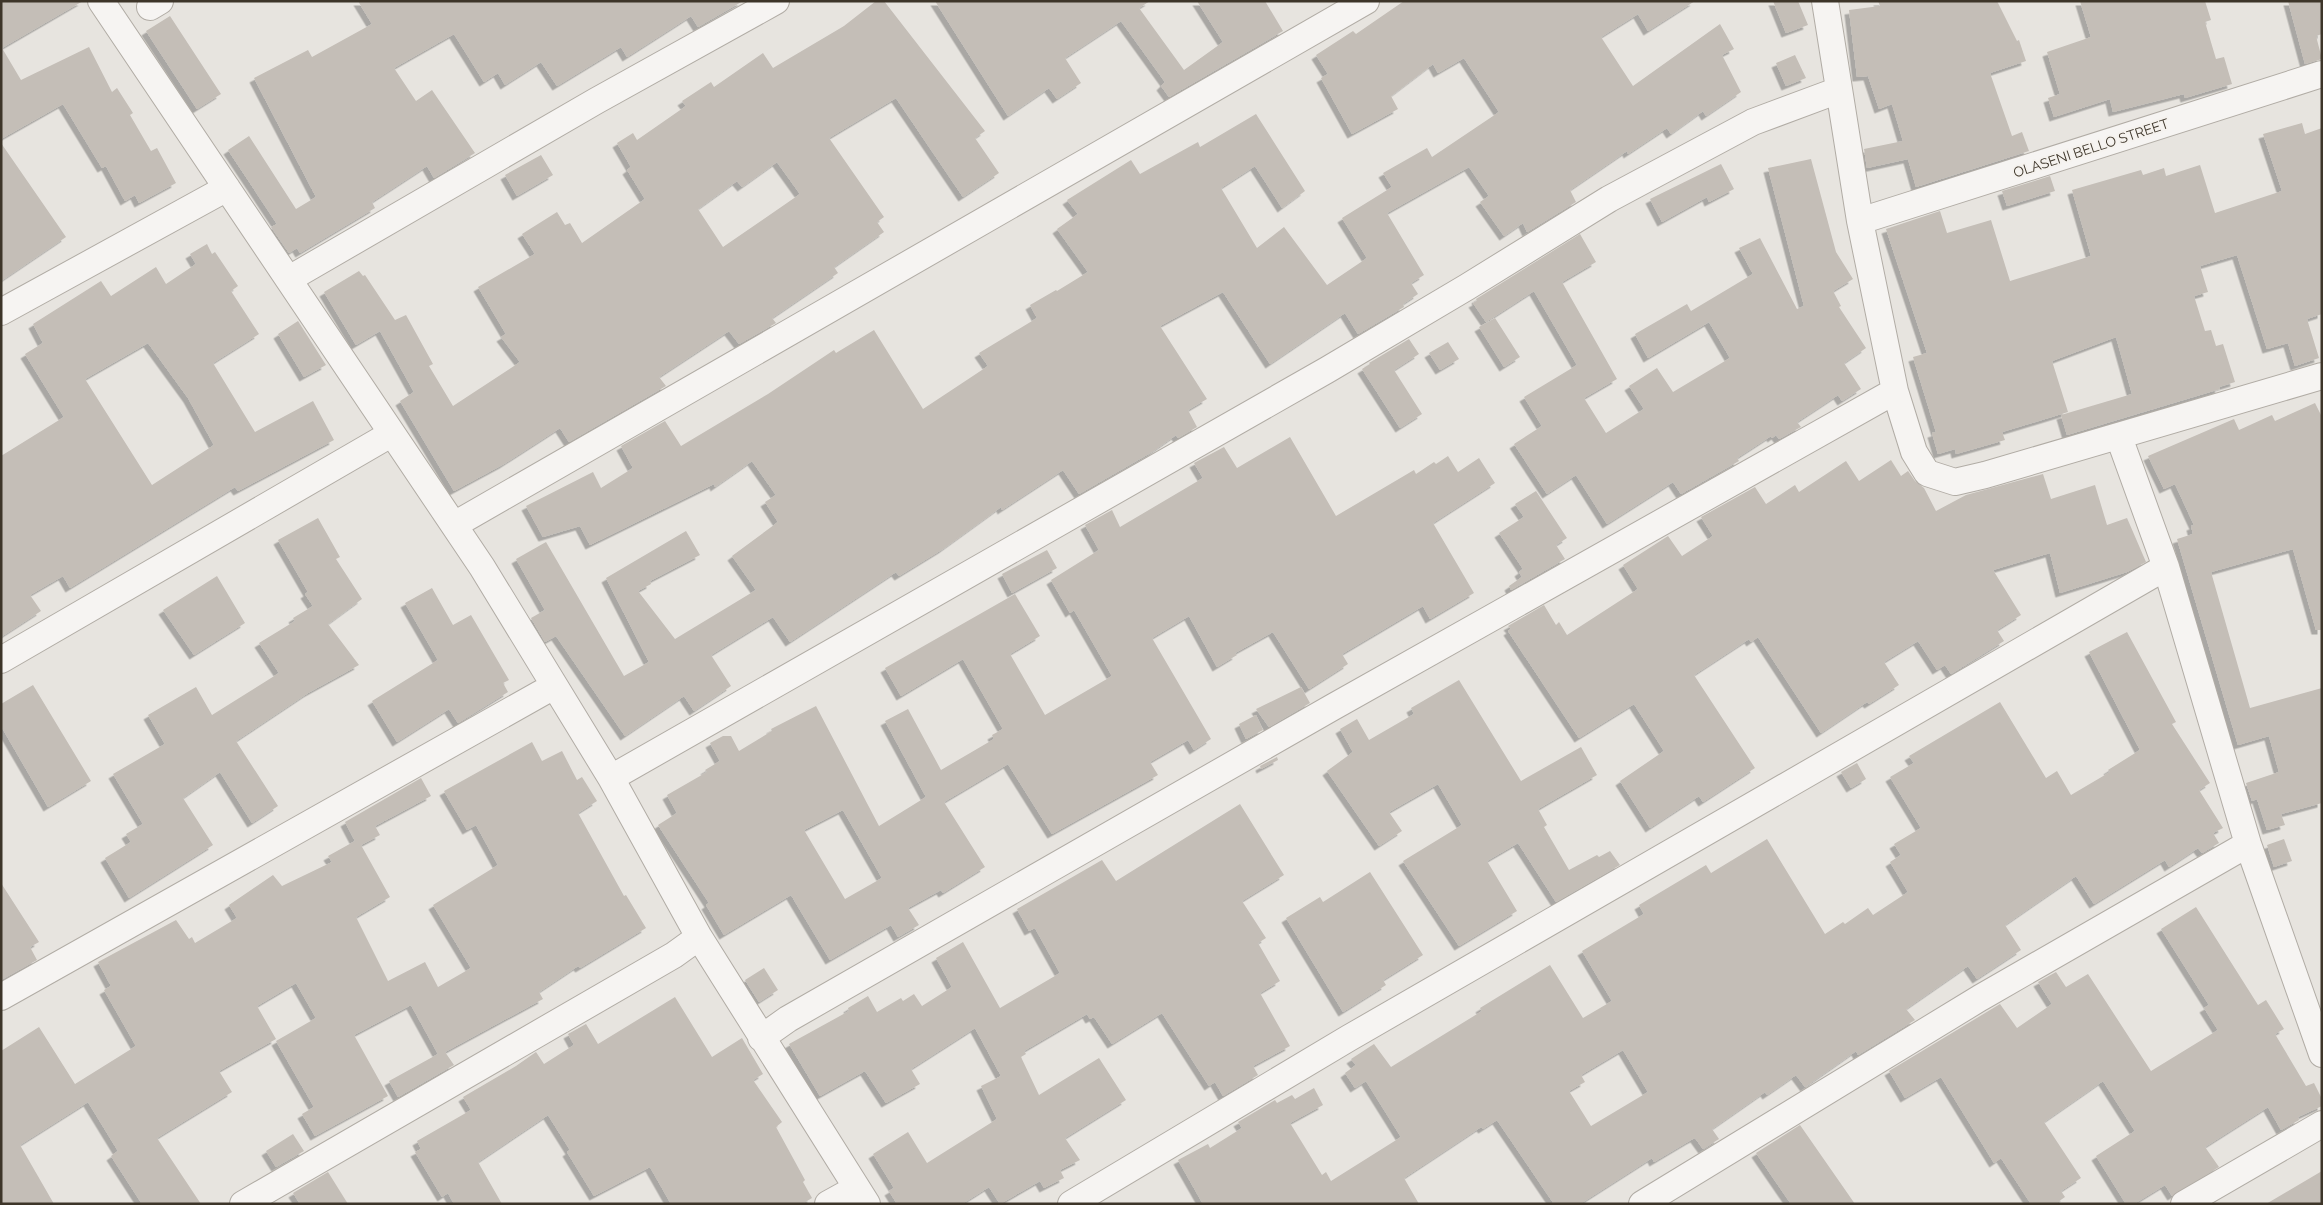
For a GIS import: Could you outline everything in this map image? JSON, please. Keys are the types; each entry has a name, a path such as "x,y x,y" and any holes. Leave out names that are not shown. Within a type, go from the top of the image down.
{"street":[{"path":"101,1 454,525 611,778 699,937 862,1196 828,1204"},
{"path":"289,279 596,101 776,1"},
{"path":"454,525 1366,1"},
{"path":"1825,1 1860,221 1895,392 1914,452 1927,473 1955,482 1985,476 2322,376"},
{"name":"OLASENI BELLO STREET","path":"1860,221 2322,74"},
{"path":"611,778 1327,370 1609,199 1753,122 1839,90"},
{"path":"1,312 227,188"},
{"path":"761,1038 788,1019 1325,712 1895,392"},
{"path":"1,660 391,434"},
{"path":"2119,437 2166,567 2248,844 2322,1054"},
{"path":"1071,1204 1348,1038 2166,567"},
{"path":"1,997 554,686"},
{"path":"1642,1204 1980,998 2248,844"},
{"path":"243,1204 666,960 699,937"},
{"path":"2184,1204 2322,1124"}],"building":[{"path":"1,1 83,1 2,48 21,80 89,47 112,92 117,88 133,113 130,115 151,151 157,148 176,183 139,203 135,195 125,201 106,166 102,168 63,104 1,139"},
{"path":"358,1 743,1 698,27 691,16 627,57 621,47 557,86 541,62 505,85 498,73 484,82 454,34 394,68 416,101 432,90 475,153 434,178 427,166 372,202 375,208 300,253 297,248 289,253 271,227 277,224 228,150 249,136 296,209 316,197 254,78 308,50 312,57 372,24"},
{"path":"876,1 884,1 985,131 975,138 999,173 963,197 896,98 829,138 884,217 877,222 884,232 834,267 838,273 772,318 776,323 739,344 729,331 659,377 666,386 569,442 560,428 504,464 454,491 400,401 414,392 380,331 356,345 324,292 359,271 363,276 365,275 395,320 406,315 433,364 429,366 453,406 520,362 501,337 506,334 478,287 535,254 522,234 557,212 565,225 570,223 582,243 645,199 627,170 631,167 617,143 633,133 637,140 686,106 682,101 711,82 714,87 763,53 773,68 844,26","holes":["777,162 800,194 723,247 698,209 737,181 742,187"]},
{"path":"935,1 1150,1 1139,8 1184,70 1223,42 1197,1 1265,1 1283,31 1169,97 1161,86 1165,82 1121,21 1065,58 1081,83 1057,99 1049,88 1008,116"},
{"path":"1404,1 1695,1 1648,31 1638,14 1601,37 1633,86 1720,24 1734,49 1722,55 1741,92 1706,116 1703,111 1671,134 1667,128 1628,154 1627,151 1570,190 1576,202 1527,232 1523,223 1504,236 1480,202 1489,196 1469,167 1387,213 1424,275 1411,283 1418,294 1403,304 1404,307 1358,334 1345,313 1270,364 1223,292 1160,326 1207,399 1188,410 1197,427 1178,438 1176,435 1152,452 1079,494 1063,470 1002,510 1001,507 943,549 899,576 896,572 790,642 773,617 711,655 731,686 694,711 684,696 625,736 556,636 545,642 531,618 545,610 516,559 546,542 624,676 649,662 606,578 686,531 700,555 650,581 651,584 638,591 675,639 756,590 732,556 778,522 765,502 776,495 752,461 715,487 714,484 590,545 580,526 543,537 526,506 593,472 601,488 633,468 621,446 665,421 681,446 768,394 834,350 836,353 874,330 923,409 988,366 979,353 1037,318 1030,305 1088,272 1057,229 1078,214 1067,200 1131,160 1140,174 1198,142 1200,147 1256,114 1305,191 1282,208 1255,166 1221,188 1257,248 1284,227 1327,285 1367,258 1342,218 1392,187 1383,173 1427,148 1432,157 1499,112 1464,58 1438,73 1433,64 1391,96 1398,109 1352,134 1321,78 1328,74 1316,55 1353,31 1356,34"},
{"path":"1773,1 1798,1 1808,25 1786,33"},
{"path":"1878,1 1997,1 2017,41 2019,40 2026,61 1990,73 2012,136 2022,132 2029,151 1916,187 1908,159 1867,168 1864,149 1903,141 1892,104 1879,109 1868,76 1857,77 1849,10 1880,6"},
{"path":"2080,1 2205,1 2211,20 2205,22 2216,59 2224,57 2232,84 2185,98 2184,94 2113,112 2110,99 2054,117 2048,98 2060,94 2047,52 2091,37"},
{"path":"2288,1 2322,1 2322,34 2316,36 2322,59 2305,64"},
{"path":"170,16 221,94 197,109 146,31"},
{"path":"1795,55 1806,78 1786,86 1776,63"},
{"path":"2302,123 2305,134 2322,128 2322,314 2307,319 2319,358 2295,366 2288,343 2267,349 2237,255 2200,266 2208,292 2194,296 2205,331 2211,330 2216,346 2223,344 2235,382 2219,387 2220,389 2067,435 2061,415 2132,394 2116,337 2052,361 2068,412 2002,432 2005,440 1956,454 1955,449 1938,454 1932,433 1936,432 1913,357 1927,353 1886,229 1940,211 1947,233 1991,220 2010,281 2091,256 2072,190 2141,170 2143,175 2164,168 2166,176 2200,165 2215,213 2282,191 2263,134"},
{"path":"1,143 66,237 1,281"},
{"path":"541,155 553,175 517,196 505,175"},
{"path":"1811,159 1836,252 1853,279 1833,291 1841,306 1839,307 1866,348 1844,363 1861,389 1842,401 1838,395 1797,422 1801,427 1779,439 1776,435 1772,438 1771,436 1737,458 1739,461 1681,494 1673,482 1607,524 1576,475 1547,494 1514,444 1542,426 1524,397 1577,365 1534,291 1486,322 1473,303 1477,301 1476,299 1580,234 1596,262 1562,282 1617,379 1584,398 1606,433 1644,409 1629,386 1657,368 1673,392 1730,358 1709,322 1648,358 1635,334 1687,304 1691,311 1753,274 1739,248 1760,238 1797,309 1804,306 1768,168"},
{"path":"1721,164 1734,189 1709,202 1707,197 1662,222 1650,199"},
{"path":"2050,176 2055,191 2007,206 2002,191"},
{"path":"207,244 212,254 215,252 238,286 231,291 259,334 213,363 255,432 313,401 334,440 238,491 235,487 70,588 63,576 30,595 41,611 1,637 1,456 64,417 25,354 43,343 33,324 101,281 111,296 156,267 166,284 196,264 190,254","holes":["148,343 188,398 214,445 152,485 85,379"]},
{"path":"1495,318 1520,357 1504,367 1479,327"},
{"path":"298,321 326,365 304,377 278,334"},
{"path":"1409,339 1419,354 1394,370 1422,414 1400,428 1362,369"},
{"path":"1448,342 1459,359 1440,370 1429,353"},
{"path":"2315,403 2322,417 2322,630 2316,630 2293,549 2211,572 2250,708 2322,688 2322,803 2281,814 2285,825 2267,830 2257,799 2252,801 2246,783 2279,772 2269,736 2238,745 2177,539 2193,534 2191,526 2194,525 2175,484 2164,489 2148,456 2234,419 2239,430 2272,415 2275,421"},
{"path":"1290,437 1336,516 1414,470 1416,474 1434,462 1436,464 1448,456 1458,472 1479,458 1495,483 1433,523 1474,593 1430,619 1423,606 1342,654 1348,664 1309,689 1273,632 1235,653 1237,655 1217,667 1189,616 1152,638 1211,739 1194,750 1188,740 1150,762 1158,775 1052,834 1008,764 944,802 985,867 943,893 941,890 908,908 919,925 898,937 891,925 830,960 791,895 724,935 706,905 709,903 658,825 677,813 667,795 707,772 705,770 720,761 710,743 723,736 731,736 739,751 772,731 771,729 816,706 879,826 926,797 885,721 908,709 941,770 994,739 992,735 1003,729 963,659 901,696 885,668 1015,594 1040,636 1010,654 1045,715 1112,676 1074,610 1070,613 1051,580 1099,550 1085,525 1112,510 1120,527 1203,478 1194,463 1224,447 1237,468","holes":["843,810 882,878 845,899 804,830"]},
{"path":"1891,460 1901,476 1908,471 1915,481 1924,488 1936,511 1966,495 2043,474 2051,499 2095,485 2107,525 2127,518 2146,562 2127,572 2060,593 2050,553 1993,570 2021,615 1997,630 2004,641 1951,674 1945,665 1937,670 1918,641 1884,662 1899,685 1869,704 1867,702 1821,733 1758,637 1751,642 1749,639 1694,675 1755,768 1703,802 1699,796 1650,828 1620,781 1664,751 1634,704 1579,738 1508,631 1511,629 1508,626 1544,605 1556,625 1559,622 1567,635 1638,589 1623,565 1668,536 1682,556 1713,536 1701,517 1755,487 1766,504 1795,485 1799,492 1846,461 1859,481"},
{"path":"1536,491 1567,538 1556,545 1565,559 1511,590 1509,586 1522,577 1519,572 1523,569 1499,533 1524,517 1515,504"},
{"path":"318,518 340,557 336,559 362,599 328,624 359,665 308,693 236,741 278,806 252,823 220,772 183,798 213,845 129,898 105,858 131,842 126,834 143,824 113,774 165,744 148,715 196,687 212,715 279,673 259,643 295,621 293,618 313,606 305,594 308,592 278,540"},
{"path":"1047,550 1057,568 1012,593 1002,574"},
{"path":"217,576 245,623 194,655 163,610"},
{"path":"432,588 453,625 471,615 509,680 503,683 508,692 458,723 449,709 397,742 372,701 438,660 405,603"},
{"path":"2127,632 2176,722 2172,724 2210,783 2199,790 2223,828 2213,833 2219,843 2202,853 2198,848 2169,867 2165,860 2094,904 2076,876 2005,925 2021,950 1977,979 1968,966 1906,1009 1915,1020 1858,1055 1856,1051 1805,1087 1796,1075 1767,1095 1765,1092 1712,1129 1719,1139 1703,1149 1695,1138 1654,1162 1652,1158 1580,1204 1554,1204 1497,1120 1483,1129 1481,1127 1404,1178 1419,1204 1203,1204 1178,1160 1208,1144 1210,1148 1242,1128 1238,1122 1275,1100 1277,1103 1292,1095 1295,1099 1314,1088 1323,1105 1290,1123 1322,1175 1326,1172 1331,1181 1401,1137 1366,1081 1355,1088 1345,1073 1356,1065 1351,1059 1374,1044 1391,1067 1482,1011 1480,1008 1550,965 1583,1018 1612,1001 1582,951 1644,914 1639,905 1706,865 1711,873 1767,839 1825,934 1843,922 1845,924 1868,908 1873,915 1908,892 1890,862 1901,855 1894,844 1921,828 1890,777 1914,763 1909,756 2000,702 2046,778 2057,771 2071,795 2110,772 2108,770 2140,750 2089,652","holes":["1623,1050 1648,1092 1591,1126 1569,1091 1585,1082 1581,1075"]},
{"path":"1459,680 1521,781 1581,747 1597,775 1538,809 1547,825 1544,827 1569,870 1597,855 1599,857 1610,851 1620,865 1556,902 1518,843 1487,861 1517,911 1459,946 1403,861 1462,825 1438,784 1389,812 1402,831 1379,846 1327,771 1353,752 1340,729 1357,719 1369,740 1414,714 1411,708"},
{"path":"33,685 91,781 48,807 1,726 1,704"},
{"path":"1301,687 1310,703 1269,727 1256,709"},
{"path":"1256,715 1263,730 1246,739 1239,724"},
{"path":"532,742 542,761 562,751 577,780 582,777 597,801 578,813 624,896 626,895 646,928 580,968 578,966 539,992 543,999 445,1052 454,1065 398,1097 389,1081 438,1054 411,1005 354,1035 388,1096 315,1136 302,1114 314,1107 276,1041 316,1018 296,983 257,1006 276,1039 219,1071 232,1092 157,1138 201,1204 142,1204 111,1156 118,1151 88,1102 20,1145 54,1204 1,1204 1,1051 39,1027 75,1084 136,1046 104,990 111,986 98,962 176,920 189,939 192,937 195,943 237,918 229,905 273,875 282,886 332,862 328,856 355,841 345,822 421,778 431,796 375,826 380,835 361,845 390,897 356,917 388,981 425,962 438,987 471,968 433,905 498,865 476,825 467,830 444,791"},
{"path":"1277,757 1278,760 1261,769 1260,766"},
{"path":"1857,763 1866,779 1851,788 1841,772"},
{"path":"1240,804 1284,875 1242,901 1266,938 1258,943 1280,981 1260,993 1290,1046 1253,1066 1258,1075 1223,1096 1215,1082 1209,1086 1162,1013 1112,1044 1094,1017 1090,1019 1087,1014 1024,1051 1026,1054 1021,1057 1039,1095 1099,1058 1126,1100 1065,1138 1080,1160 1060,1170 1064,1178 1044,1188 1040,1181 1000,1204 989,1187 962,1204 897,1204 889,1191 894,1188 873,1154 908,1132 927,1163 997,1119 981,1086 1001,1076 975,1028 911,1069 920,1084 886,1103 865,1071 820,1096 789,1044 849,1011 848,1008 868,996 877,1012 901,998 903,1001 914,994 922,1006 952,987 936,958 963,942 1000,1008 1060,973 1035,928 1029,931 1017,909 1102,860 1116,881"},
{"path":"2284,839 2292,861 2274,867 2267,845"},
{"path":"1370,872 1423,955 1383,980 1386,985 1343,1012 1286,918 1320,897 1323,902"},
{"path":"1,883 39,942 30,947 37,960 1,980"},
{"path":"2196,907 2258,1005 2266,1000 2284,1029 2275,1034 2306,1086 2314,1083 2322,1099 2322,1106 2298,1117 2299,1120 2281,1130 2268,1107 2205,1147 2219,1167 2172,1196 2165,1185 2134,1204 2126,1204 2096,1156 2135,1131 2103,1081 2044,1122 2081,1178 2061,1191 2065,1197 2055,1204 2031,1204 2001,1158 1994,1163 1941,1077 1905,1098 1889,1071 2000,1004 2017,1028 2052,1004 2038,982 2056,972 2066,987 2088,974 2151,1071 2218,1030 2204,1008 2209,1005 2161,929"},
{"path":"764,968 778,990 759,1002 745,980"},
{"path":"675,997 712,1057 742,1038 763,1074 753,1080 782,1122 776,1127 805,1180 803,1182 812,1198 802,1204 671,1204 650,1167 594,1196 567,1152 570,1150 548,1115 478,1162 502,1204 454,1204 448,1193 442,1197 415,1152 421,1149 417,1141 471,1110 463,1097 536,1052 544,1064 574,1045 568,1034 586,1024 598,1044"},
{"path":"1800,1125 1855,1204 1791,1204 1756,1153"},
{"path":"293,1134 304,1151 276,1167 266,1151"},
{"path":"2322,1171 2322,1204 2266,1204"},
{"path":"328,1172 348,1204 300,1204 293,1193"}]}
